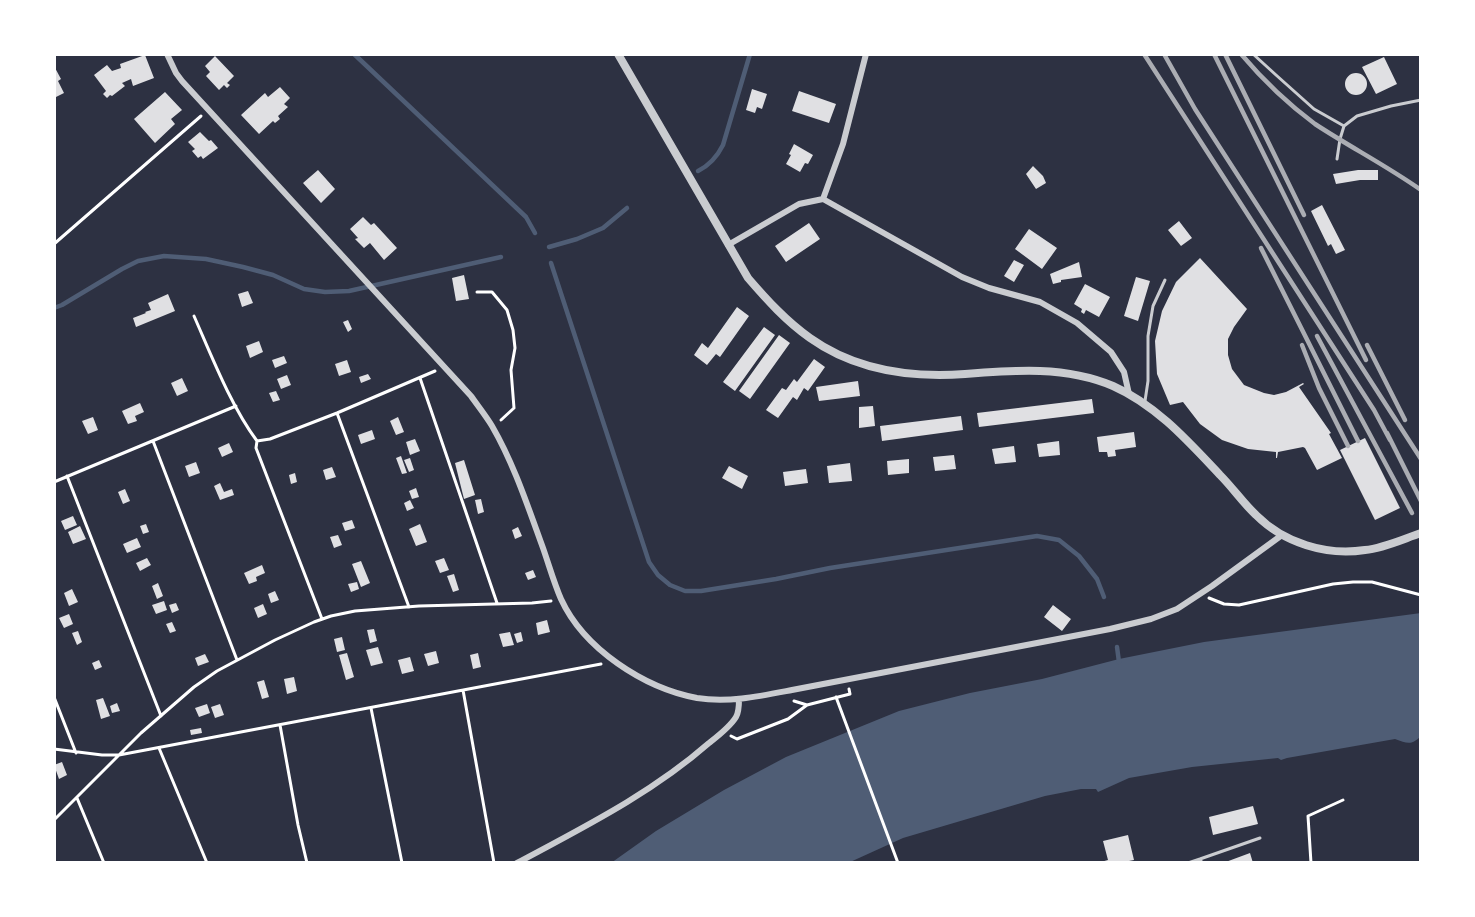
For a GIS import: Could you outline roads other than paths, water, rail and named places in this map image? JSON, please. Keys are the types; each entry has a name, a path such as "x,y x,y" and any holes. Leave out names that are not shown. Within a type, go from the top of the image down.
{"street":[{"path":"167,54 176,73 471,396 493,428 510,462 562,600 580,628 603,652 630,672 652,684 697,698 739,699 1110,629 1151,619 1176,609 1282,535"},
{"path":"618,54 748,278 780,313 810,338 839,355 865,366 890,372 936,376 1000,371 1057,371 1112,385 1163,417 1256,515 1282,535 1294,541 1337,552 1384,546 1421,533"},
{"path":"823,200 843,144 866,54"},
{"path":"728,245 800,204 823,200 962,277 989,288 1040,302 1077,322 1111,352 1124,372 1129,394"},
{"path":"517,863 640,795 689,761 736,718 739,699"}],"lane":[{"path":"1253,54 1314,109 1344,126"},
{"path":"1337,159 1344,126 1357,116 1421,100"},
{"path":"1144,403 1148,381 1148,336 1153,306 1165,280"},
{"path":"1188,863 1201,861 1260,838"}],"water":[{"path":"1421,613 1421,736 1412,742 1395,739 1281,760 1278,758 1192,767 1129,778 1098,792 1096,789 1081,789 1045,796 903,838 848,863 611,863 656,831 724,790 786,757 899,711 1119,659 1204,642"}],"waterway":[{"path":"354,54 526,217 535,233"},
{"path":"698,171 713,160 723,145 750,54"},
{"path":"549,247 603,228 627,208"},
{"path":"54,308 138,261 164,256 206,259 243,267 273,275 304,289 325,292 349,291 501,257"},
{"path":"551,263 649,562 658,575 670,585 685,591 701,591 830,568 1037,536 1059,540 1079,556 1097,579 1104,597"},
{"path":"1117,647 1119,662"}],"railway":[{"path":"1144,54 1374,410 1390,440"},
{"path":"1164,54 1195,109 1421,459"},
{"path":"1214,54 1366,360"},
{"path":"1225,54 1304,215"},
{"path":"1241,54 1276,91 1315,124 1421,190"},
{"path":"1261,248 1358,441"},
{"path":"1317,336 1412,513"},
{"path":"1302,345 1319,388 1348,446"},
{"path":"1367,345 1405,420"},
{"path":"1387,433 1421,501"}]}
